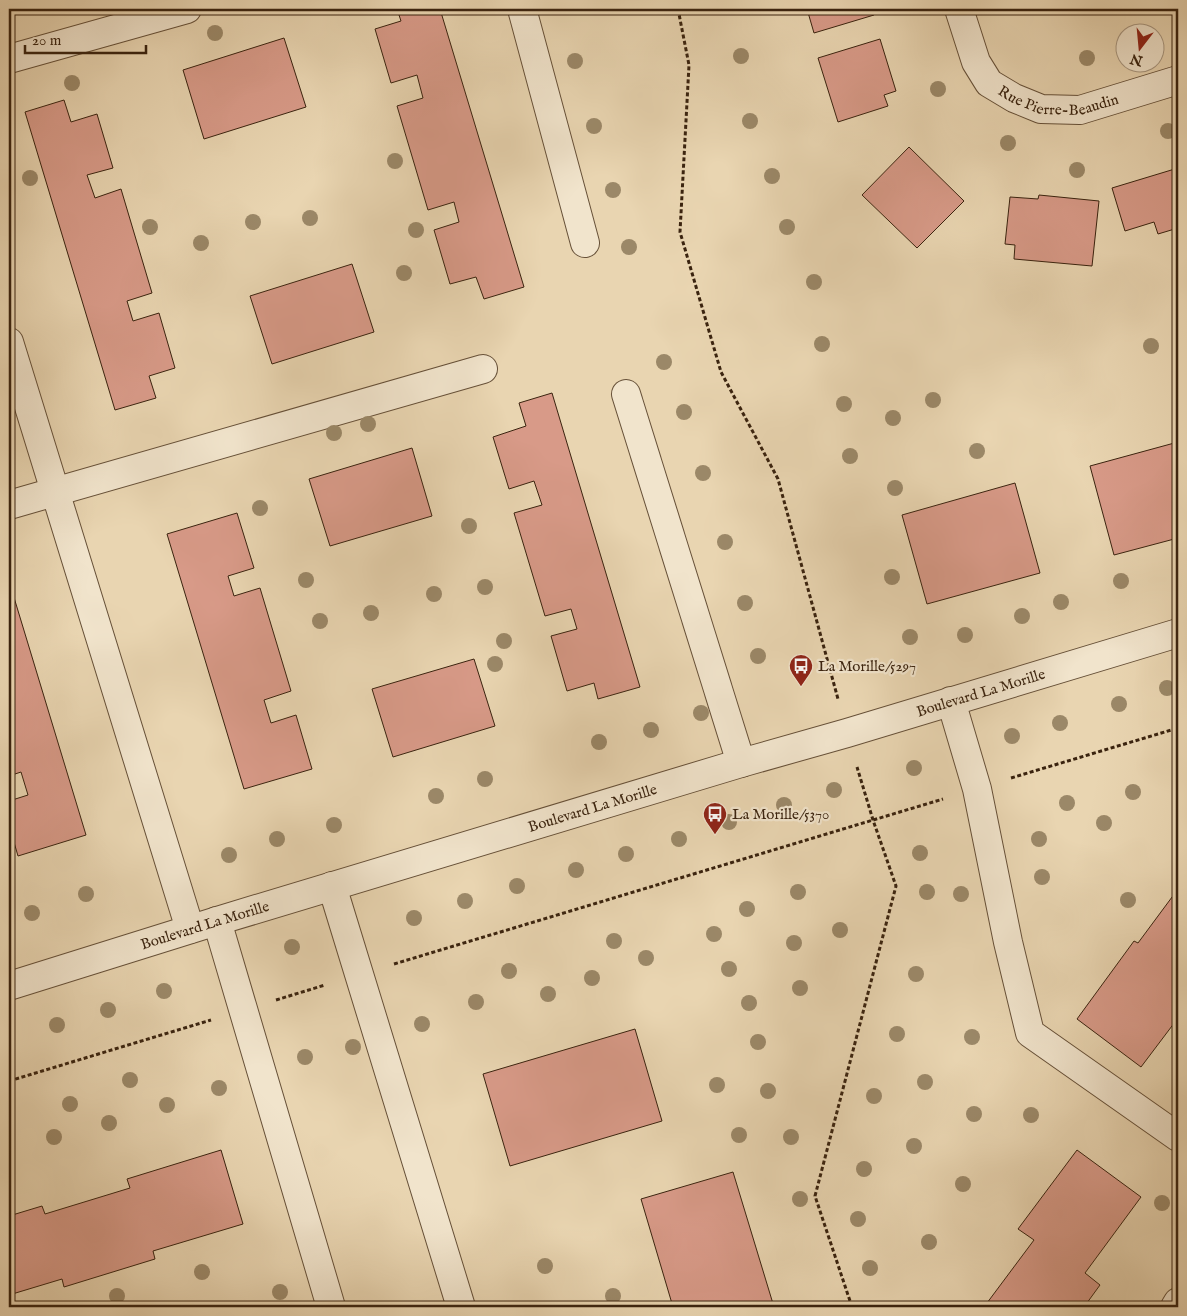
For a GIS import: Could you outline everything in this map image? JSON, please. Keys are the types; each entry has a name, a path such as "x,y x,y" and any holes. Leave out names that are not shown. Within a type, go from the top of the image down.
{"street":[{"path":"9,59 187,9"},
{"path":"522,9 585,243"},
{"name":"Rue Pierre-Beaudin","path":"959,9 976,62 989,83 1014,98 1041,109 1080,110 1178,80"},
{"path":"9,342 190,929"},
{"path":"9,505 483,369"},
{"path":"626,394 741,763"},
{"name":"Boulevard La Morille","path":"9,986 332,886 1178,634"},
{"path":"951,701 977,789 1006,933 1030,1033 1178,1137"},
{"path":"332,886 461,1307"},
{"path":"217,921 331,1307"},
{"path":"1174,1307 1178,1302"}],"path":[{"path":"678,9 689,65 680,232 721,372 778,479 873,820 896,886 815,1196 852,1307"},
{"path":"9,1081 1178,728"}],"building":[{"path":"397,9 440,9 524,287 484,299 476,277 450,284 434,230 459,222 454,202 428,210 397,106 423,98 417,75 391,83 375,29 401,21"},
{"path":"807,9 872,9 874,15 814,33"},
{"path":"284,38 306,107 204,139 183,70"},
{"path":"880,39 896,91 884,95 888,106 838,122 818,58"},
{"path":"64,100 71,122 97,114 113,168 87,175 95,198 121,189 152,293 127,301 133,321 159,313 175,368 149,376 156,398 115,410 25,112"},
{"path":"909,147 964,201 917,248 862,195"},
{"path":"1178,168 1178,228 1158,234 1154,222 1125,231 1112,188"},
{"path":"1039,195 1099,201 1092,266 1014,259 1015,245 1005,244 1010,197 1038,199"},
{"path":"352,264 374,332 272,364 250,296"},
{"path":"552,393 640,687 598,699 594,683 567,691 551,636 577,629 571,609 545,616 514,513 542,505 534,481 509,489 493,437 526,426 519,403"},
{"path":"1178,442 1178,538 1114,555 1090,466"},
{"path":"412,448 432,516 330,546 309,479"},
{"path":"1015,483 1040,573 927,604 902,515"},
{"path":"237,513 254,568 228,576 234,596 260,588 291,691 264,700 271,723 296,715 312,769 244,789 167,534"},
{"path":"9,581 86,835 18,856 9,825 9,801 28,795 21,772 9,776"},
{"path":"474,659 495,726 393,757 372,689"},
{"path":"1178,889 1178,1018 1141,1067 1077,1019 1134,941 1138,943"},
{"path":"635,1029 662,1121 510,1166 483,1074"},
{"path":"221,1150 243,1224 153,1251 155,1259 64,1287 62,1279 9,1295 9,1216 42,1206 45,1214 130,1188 127,1179"},
{"path":"1077,1150 1141,1197 1085,1273 1100,1285 1084,1307 984,1307 1034,1240 1018,1229"},
{"path":"733,1172 774,1307 673,1307 641,1199"}],"place":[{"name":"La Morille/5297","path":"801,687"},
{"name":"La Morille/5370","path":"715,835"}]}
